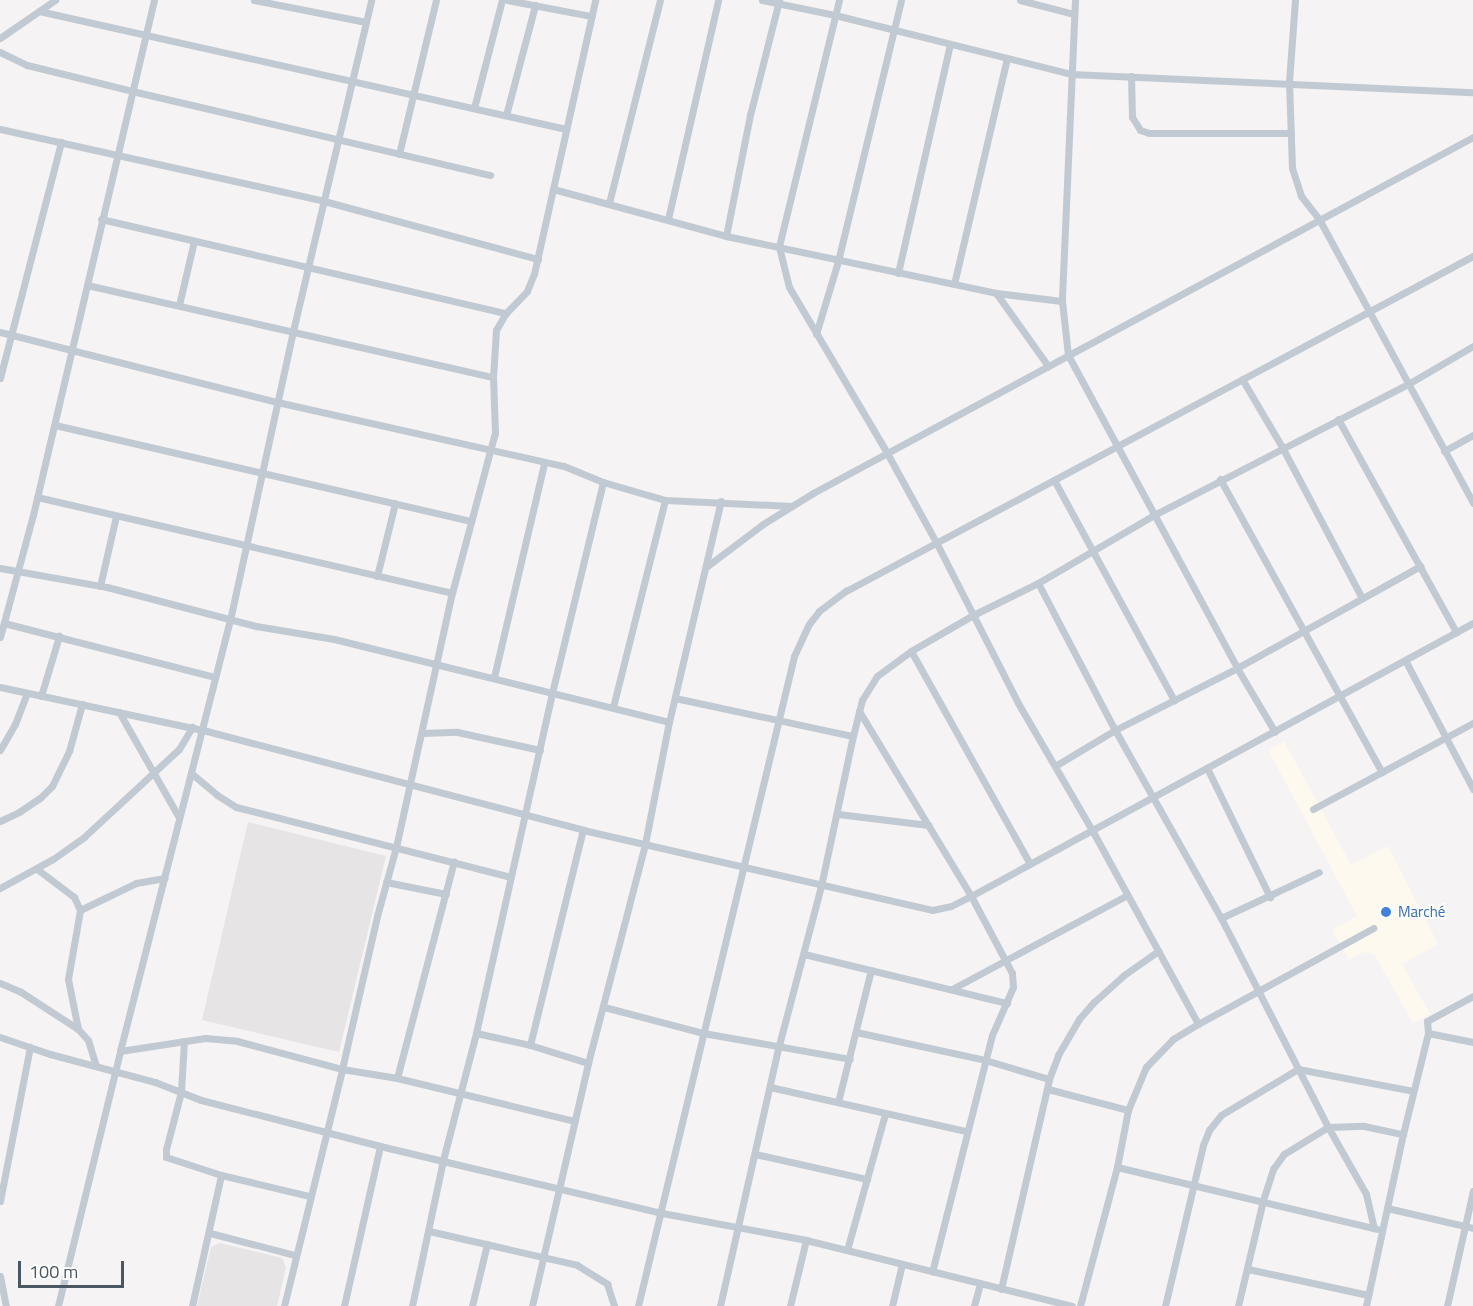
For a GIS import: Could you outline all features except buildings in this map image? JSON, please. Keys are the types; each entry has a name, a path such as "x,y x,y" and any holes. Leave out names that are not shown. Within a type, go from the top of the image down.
{"street":[{"path":"0,38 55,0"},
{"path":"0,637 38,497 101,219 154,0"},
{"path":"254,0 366,22"},
{"path":"58,1306 165,878 178,816 203,730 230,620 293,331 371,0"},
{"path":"399,154 436,0"},
{"path":"474,108 502,0"},
{"path":"507,0 591,16"},
{"path":"284,1306 396,847 452,593 496,424 493,377 496,330 506,313 527,291 538,259 595,0"},
{"path":"609,203 660,0"},
{"path":"668,219 718,0"},
{"path":"762,0 835,15 1071,74 1473,92"},
{"path":"839,0 779,247 789,287 887,453 936,542 1018,703 1092,830 1198,1024"},
{"path":"816,334 838,261 901,0"},
{"path":"1020,0 1074,14"},
{"path":"1075,0 1062,301 1068,355 1236,668 1275,732"},
{"path":"1295,0 1289,82 1292,168 1301,196 1318,219 1367,313 1473,503"},
{"path":"726,236 750,116 779,2"},
{"path":"506,115 535,6"},
{"path":"39,11 566,129"},
{"path":"898,273 950,44"},
{"path":"0,52 27,65 490,175"},
{"path":"954,284 1007,58"},
{"path":"1131,76 1132,117 1140,130 1149,133 1291,133"},
{"path":"0,139 1,129 61,142 324,201 538,259"},
{"path":"706,567 763,524 792,506 1473,137"},
{"path":"0,378 61,142"},
{"path":"553,189 726,236 838,261 996,293 1062,301"},
{"path":"101,219 506,313"},
{"path":"179,306 194,241"},
{"path":"638,1306 662,1214 794,656 809,624 819,611 846,591 936,542 1473,256"},
{"path":"87,285 293,331 394,357 493,377"},
{"path":"996,293 1048,366"},
{"path":"0,332 72,348 277,402 578,470 603,482 665,500 792,506"},
{"path":"720,1306 779,1046 838,814 859,711 867,690 877,676 911,651 973,615 1038,583 1220,479 1408,384 1473,346"},
{"path":"1242,379 1282,447 1362,598"},
{"path":"1338,419 1456,632"},
{"path":"55,425 471,521"},
{"path":"1444,450 1473,435"},
{"path":"494,677 544,463"},
{"path":"1220,479 1382,772"},
{"path":"1054,480 1091,552 1174,700"},
{"path":"412,1306 443,1160 476,1033 552,693 603,482"},
{"path":"38,497 452,593"},
{"path":"613,707 665,500"},
{"path":"532,1306 588,1063 645,844 669,722 721,501"},
{"path":"377,576 395,503"},
{"path":"100,586 116,516"},
{"path":"1055,766 1115,730 1236,668 1420,566"},
{"path":"0,568 100,586 230,620 334,639 669,722"},
{"path":"1038,583 1115,730 1221,918 1328,1127 1366,1194 1378,1229"},
{"path":"4,623 215,677"},
{"path":"0,687 192,727 583,830 932,910 951,906 971,896 1473,623"},
{"path":"41,696 59,636"},
{"path":"911,651 1030,864"},
{"path":"1405,660 1473,789"},
{"path":"0,750 15,724 27,693"},
{"path":"675,698 853,736"},
{"path":"0,821 19,813 52,786 69,751 82,704"},
{"path":"859,711 971,896 1012,973 1012,987 992,1035 932,1272"},
{"path":"119,712 178,816"},
{"path":"1313,809 1473,723"},
{"path":"0,888 37,869 84,837 179,749 192,727"},
{"path":"422,733 457,732 540,750"},
{"path":"1207,768 1270,897"},
{"path":"191,773 217,795 236,807 510,877"},
{"path":"838,814 928,825"},
{"path":"530,1045 583,830"},
{"path":"397,1078 454,861"},
{"path":"37,869 74,897 80,910 68,979 78,1029"},
{"path":"1221,918 1270,897 1319,872"},
{"path":"80,910 136,883 165,878"},
{"path":"386,882 446,894"},
{"path":"952,989 1127,895"},
{"path":"1080,1306 1117,1167 1128,1110 1146,1066 1165,1046 1198,1024 1373,928"},
{"path":"1001,1289 1049,1079 1058,1055 1079,1018 1110,987 1158,951"},
{"path":"804,954 1007,1003"},
{"path":"838,1102 871,970"},
{"path":"0,983 21,992 78,1029 88,1040 96,1066"},
{"path":"1366,1306 1378,1229 1387,1208 1428,1033 1427,1021 1473,996"},
{"path":"604,1007 703,1033 850,1059"},
{"path":"856,1032 985,1060 1049,1079"},
{"path":"476,1033 530,1045 588,1063"},
{"path":"1428,1033 1473,1042"},
{"path":"0,1037 115,1071 201,1100 327,1130 380,1146 662,1214 806,1240 1072,1306"},
{"path":"120,1051 205,1038 237,1041 342,1069 397,1078 574,1121"},
{"path":"184,1041 181,1092 166,1157 221,1175 309,1196"},
{"path":"0,1201 30,1047"},
{"path":"1165,1306 1192,1184 1209,1130 1221,1115 1299,1069 1413,1091"},
{"path":"770,1087 966,1131"},
{"path":"1048,1089 1128,1110"},
{"path":"847,1250 885,1114"},
{"path":"1238,1306 1263,1200 1279,1159 1291,1148 1328,1127 1364,1126 1403,1134"},
{"path":"344,1306 380,1146"},
{"path":"754,1154 867,1179"},
{"path":"1117,1167 1378,1229"},
{"path":"192,1306 221,1175"},
{"path":"1447,1306 1473,1191"},
{"path":"1387,1208 1473,1228"},
{"path":"429,1231 577,1265 607,1284 614,1306"},
{"path":"210,1233 295,1255"},
{"path":"790,1306 806,1240"},
{"path":"472,1306 487,1244"},
{"path":"892,1306 902,1264"},
{"path":"1248,1269 1368,1295"},
{"path":"0,1275 6,1306"},
{"path":"974,1306 980,1283"}],"shaded area":[{"path":"1284,741 1351,865 1388,846 1438,944 1402,964 1430,1014 1413,1023 1374,954 1363,952 1349,960 1332,930 1357,916 1268,750"},
{"path":"248,822 386,856 339,1052 202,1020"},
{"path":"220,1243 282,1258 286,1268 277,1306 197,1306 211,1247"}],"place":[{"name":"Marché","path":"1386,912"}]}
